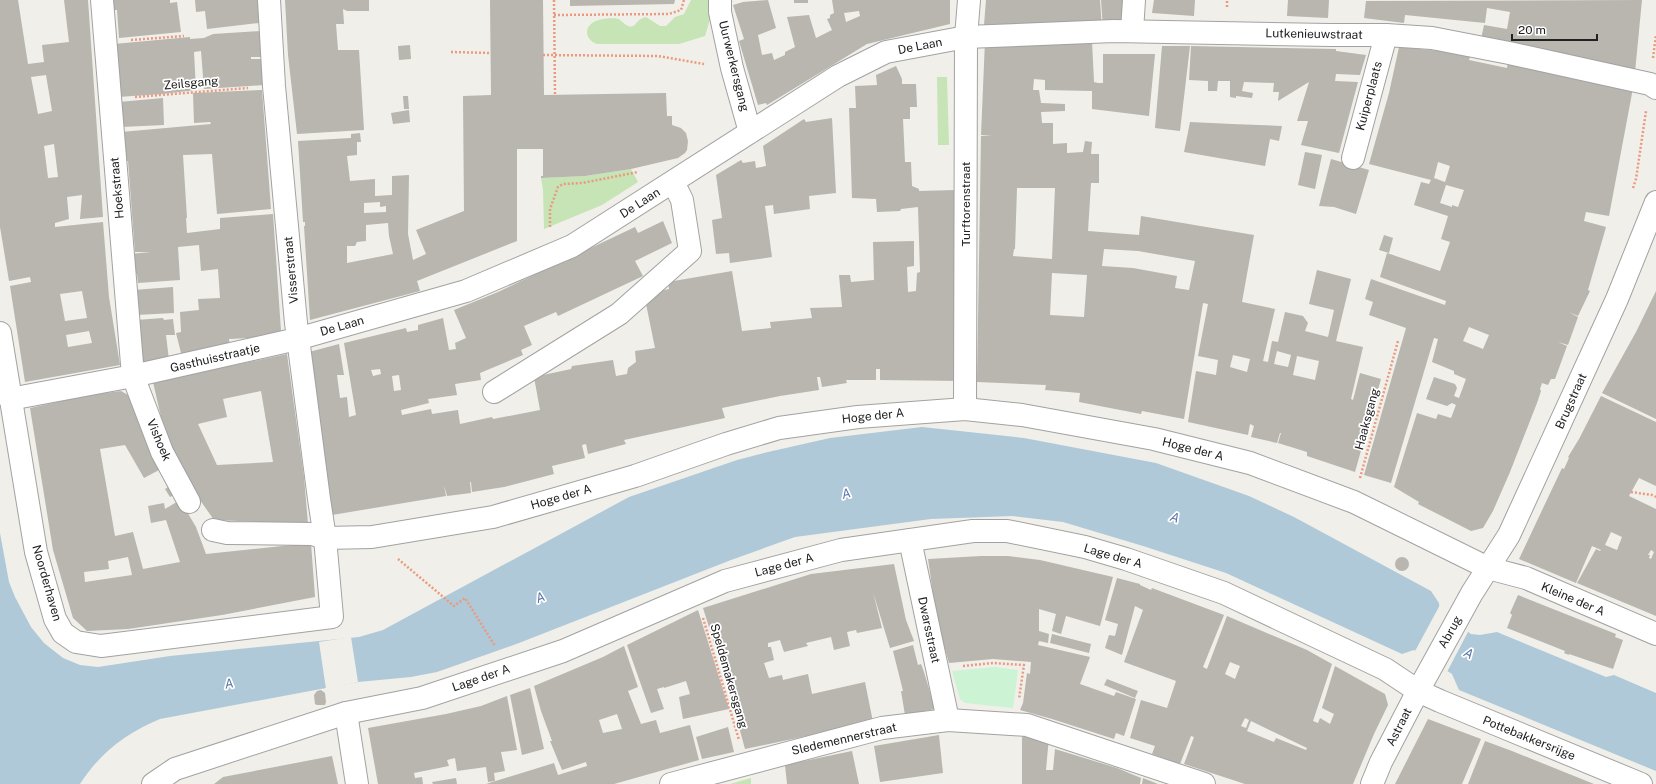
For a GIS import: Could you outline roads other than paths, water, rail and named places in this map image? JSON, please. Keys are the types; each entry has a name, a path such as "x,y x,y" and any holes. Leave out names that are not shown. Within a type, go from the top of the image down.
{"street":[{"name":"Hoekstraat","path":"102,0 133,376"},
{"name":"Visserstraat","path":"269,0 274,86 297,339 325,538"},
{"name":"Uurwerkersgang","path":"720,0 720,12 732,68 750,132"},
{"name":"Turftorenstraat","path":"965,409 966,37 969,0"},
{"path":"1132,31 1134,0"},
{"name":"Lutkenieuwstraat","path":"966,37 1132,31 1386,35 1432,38 1509,53 1653,86"},
{"name":"Kuiperplaats","path":"1353,158 1386,35"},
{"name":"De Laan","path":"297,339 466,291 572,246 838,76 886,52 966,37"},
{"path":"494,392 619,314 690,251 682,200 673,182"},
{"name":"Brugstraat","path":"1472,593 1509,535 1617,299 1656,202"},
{"name":"Noorderhaven","path":"0,333 36,552 55,620 63,633 76,642 100,646 332,617 325,538"},
{"name":"Gasthuisstraatje","path":"10,399 133,376 297,339"},
{"name":"Vishoek","path":"133,376 162,452 189,502"},
{"name":"Hoge der A","path":"325,538 372,537 494,516 635,476 726,444 779,428 858,417 965,409 1022,415 1154,439 1250,463 1354,502 1488,568"},
{"path":"213,530 227,533 312,534 325,538"},
{"name":"Lage der A","path":"153,784 175,769 346,713 422,698 562,651 725,581 841,550 974,531 1007,532 1084,547 1126,559 1224,593 1385,669 1418,690"},
{"name":"Dwarsstraat","path":"910,540 948,720"},
{"name":"Kleine der A","path":"1488,568 1526,578 1656,634"},
{"name":"Abrug","path":"1429,671 1472,593"},
{"name":"Astraat","path":"1372,784 1381,762 1429,671"},
{"name":"Pottebakkersrijge","path":"1418,690 1641,784"},
{"path":"346,713 357,784"},
{"name":"Sledemennerstraat","path":"672,784 882,728 948,720 1028,725 1204,784"}],"water":[{"name":"A","path":"922,427 1024,438 1156,463 1249,496 1294,517 1431,591 1439,603 1440,611 1471,634 1480,635 1497,632 1606,677 1614,675 1656,693 1656,771 1459,690 1452,674 1414,650 1402,654 1226,573 1063,522 1012,516 931,519 795,537 731,560 519,643 437,672 411,677 358,682 160,719 136,731 115,745 96,763 80,784 0,784 0,533 9,582 31,627 44,643 63,658 80,665 98,667 170,656 359,637 383,630 629,497 737,460 768,452 830,438"}]}
